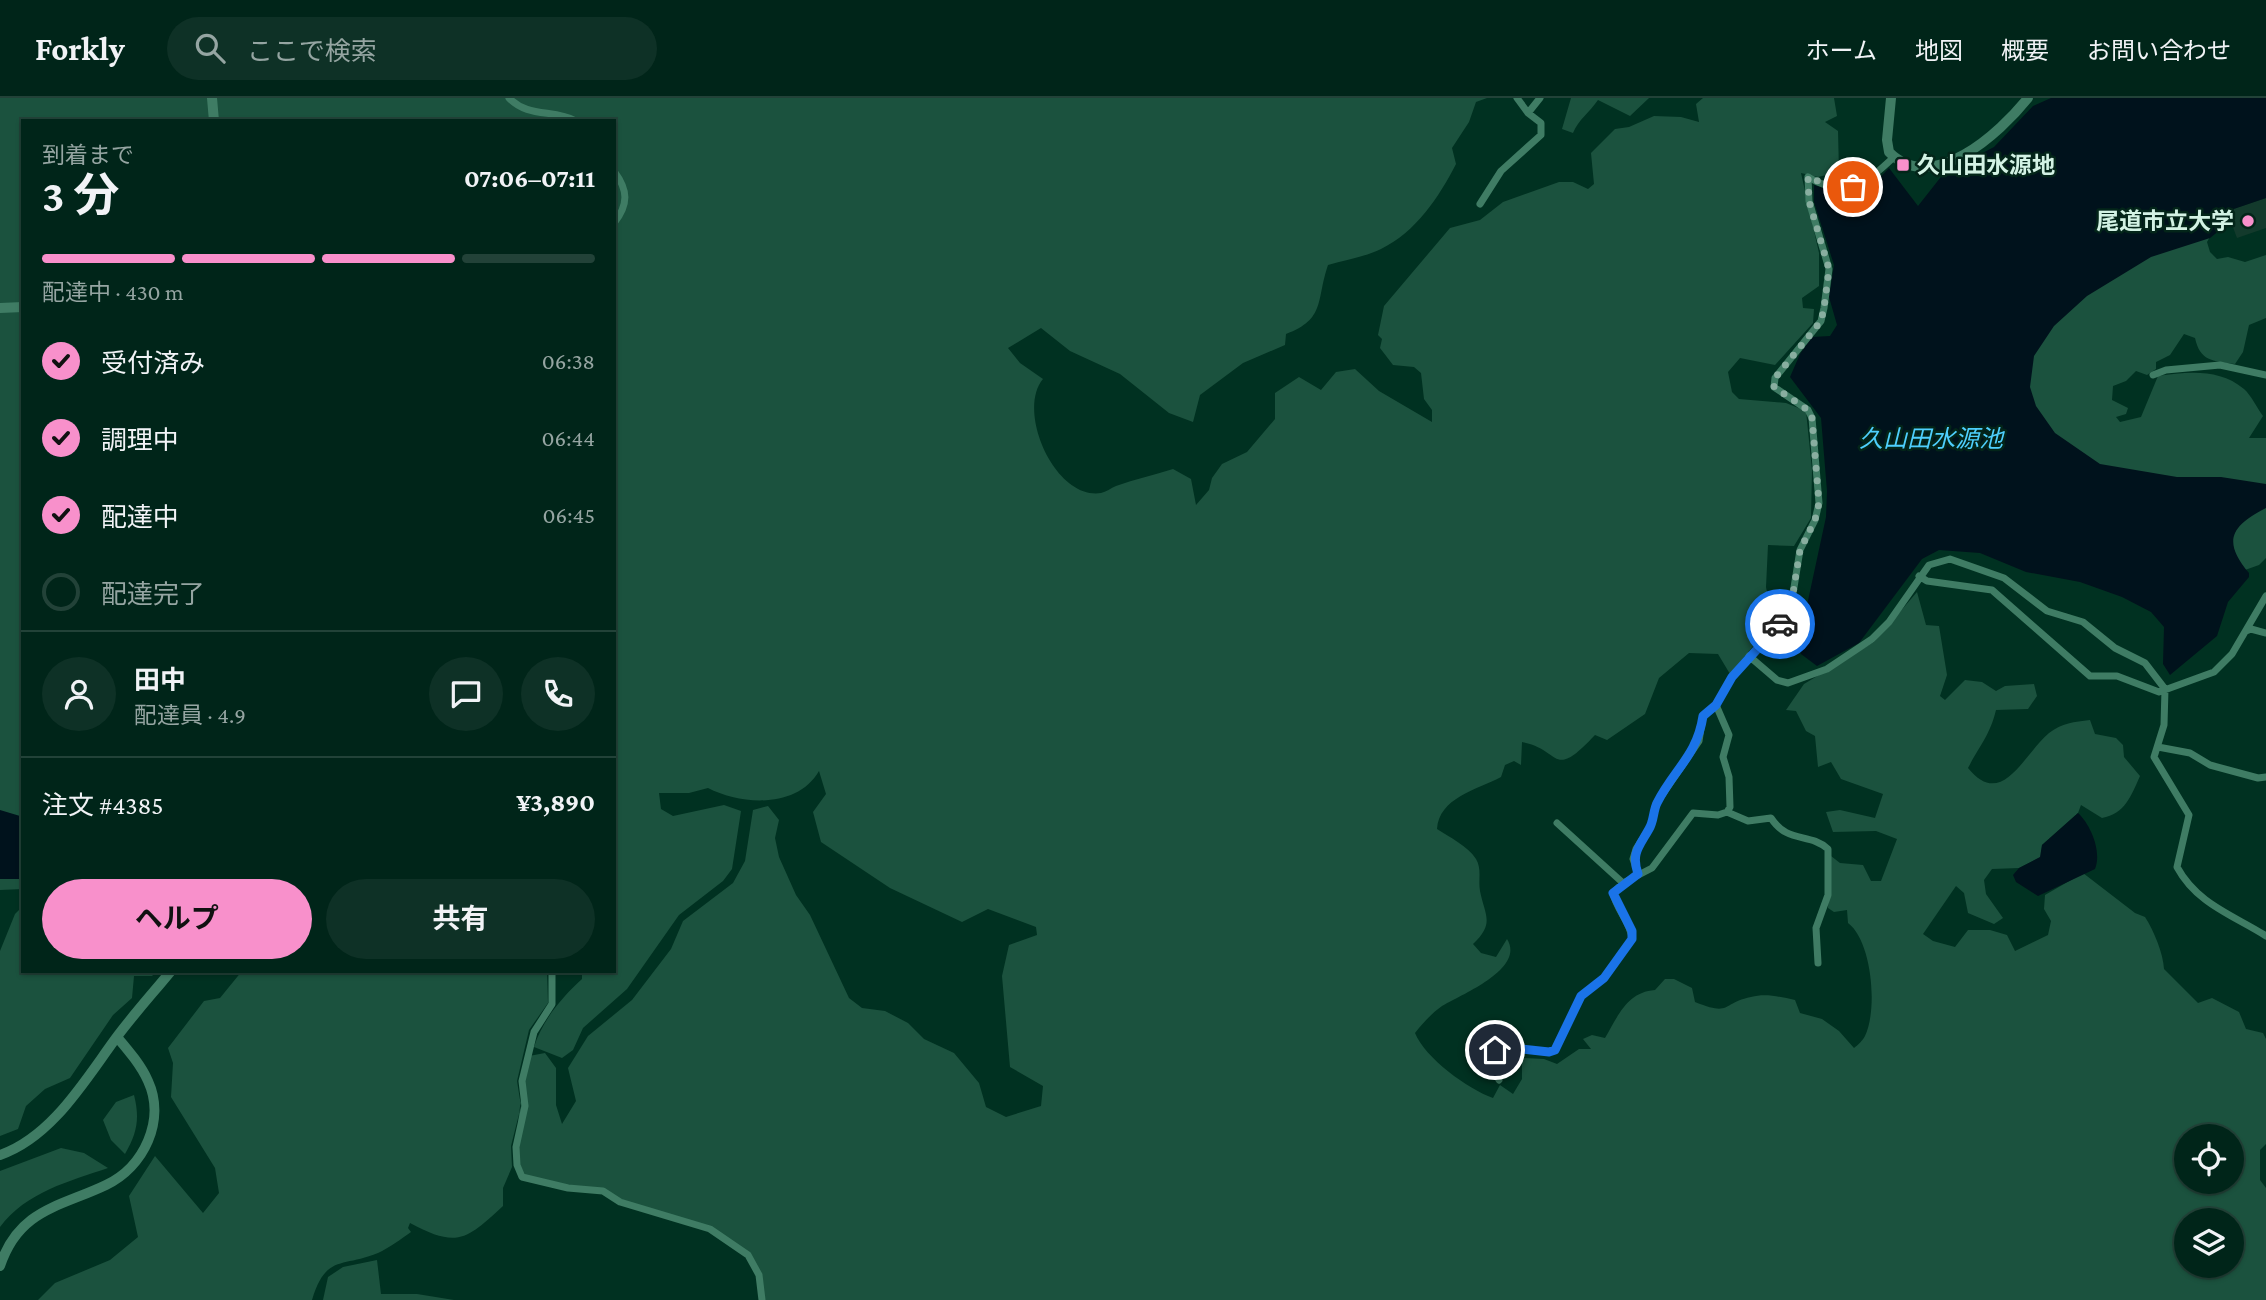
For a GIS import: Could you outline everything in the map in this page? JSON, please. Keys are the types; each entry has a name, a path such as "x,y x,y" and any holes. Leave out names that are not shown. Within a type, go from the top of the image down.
{"street":[{"path":"212,98 214,119"},
{"path":"509,98 534,113 572,119"},
{"path":"1480,204 1502,171 1541,135 1541,123 1528,113 1517,98"},
{"path":"1528,113 1540,98"},
{"path":"1891,98 1887,140 1891,160"},
{"path":"1891,160 1907,166 1939,166 1952,161 2002,129 2028,98"},
{"path":"1638,874 1633,859 1636,849 1651,826 1656,804 1699,741 1703,716 1716,705 1721,692 1749,656 1785,620 1791,606 1800,550 1815,520 1819,503 1812,418 1808,410 1774,387 1775,378 1821,321 1824,308 1829,269 1809,201 1808,177 1835,188 1853,187 1871,179 1891,160"},
{"path":"616,174 625,189 626,202 616,220"},
{"path":"0,308 21,307"},
{"path":"2153,375 2166,370 2220,365 2266,375"},
{"path":"1749,656 1777,680 1788,683 1827,669 1872,639 1889,622 1929,565 1950,559 2004,578 2047,611 2083,622 2115,648 2145,663 2165,689 2164,725 2154,757 2158,768 2183,802 2189,816 2177,867 2185,883 2204,901 2266,936"},
{"path":"1919,576 1927,581 1992,590 2090,676 2117,676 2159,692 2194,680 2224,665 2266,596"},
{"path":"2245,631 2250,629 2266,633"},
{"path":"1499,1080 1492,1066 1495,1050 1502,1047 1549,1052 1555,1050 1581,996 1604,978 1632,939 1632,931 1613,893 1623,883 1652,867 1693,813 1718,815 1727,812 1730,807 1729,777 1724,757 1729,735 1716,705"},
{"path":"2158,747 2190,753 2210,765 2258,778 2266,777"},
{"path":"1727,812 1748,821 1771,818 1788,835 1822,843 1828,849 1828,895 1816,928 1818,963"},
{"path":"1557,823 1623,883"},
{"path":"0,1155 38,1135 169,973"},
{"path":"552,973 552,1004 534,1032 522,1081 525,1106 516,1147 517,1166 522,1177 568,1188 603,1191 620,1202 710,1229 748,1255 759,1275 762,1300"},
{"path":"0,1266 22,1228 57,1203 107,1185 127,1171 146,1147 151,1134 152,1094 148,1080 117,1037"}],"shaded area":[{"path":"0,98 1487,98 1476,102 1469,122 1452,148 1456,164 1434,201 1416,223 1394,242 1381,249 1328,265 1318,307 1308,322 1286,334 1285,345 1243,363 1200,395 1193,422 1169,413 1120,374 1070,351 1041,328 1008,348 1020,363 1043,379 1036,393 1034,411 1037,431 1055,468 1069,483 1084,491 1101,493 1173,469 1191,479 1196,505 1209,490 1212,478 1222,464 1247,452 1275,419 1275,393 1299,377 1321,390 1336,372 1355,369 1379,391 1432,422 1432,410 1424,399 1421,373 1414,367 1393,365 1380,348 1382,339 1378,335 1384,306 1450,228 1480,220 1503,202 1559,182 1573,182 1588,189 1594,184 1591,153 1615,129 1629,127 1654,116 1681,117 1699,122 1696,104 1703,98 1834,98 1837,116 1825,122 1838,131 1839,172 1818,177 1801,173 1819,253 1819,286 1802,298 1803,308 1814,309 1813,323 1775,365 1740,358 1728,372 1732,392 1739,399 1786,403 1806,411 1812,470 1811,518 1794,546 1768,545 1766,587 1771,613 1769,627 1730,674 1718,654 1689,653 1659,678 1645,714 1607,740 1595,735 1571,757 1563,760 1522,742 1521,765 1514,761 1505,765 1501,777 1460,796 1444,810 1437,829 1468,850 1479,867 1480,891 1487,919 1484,930 1473,944 1481,953 1496,957 1507,939 1510,950 1507,961 1500,970 1488,980 1442,1006 1415,1033 1437,1062 1472,1088 1493,1098 1500,1085 1513,1094 1522,1079 1522,1058 1544,1059 1557,1064 1579,1049 1591,1049 1583,1039 1592,1035 1605,1038 1630,1000 1655,990 1665,979 1674,979 1692,988 1695,1002 1715,1008 1721,1009 1757,996 1795,1000 1800,1013 1822,1019 1839,1031 1854,1048 1865,1036 1869,1024 1872,993 1870,976 1863,944 1848,923 1847,910 1834,912 1828,908 1831,856 1840,863 1863,865 1871,881 1881,881 1897,839 1876,831 1833,832 1826,812 1840,810 1875,818 1883,794 1841,779 1831,762 1818,767 1815,736 1806,731 1796,711 1786,710 1804,684 1874,642 1917,592 1926,625 1939,626 1947,675 1940,696 1945,700 1965,680 1982,682 1996,691 2005,686 2034,684 2037,696 2028,709 1996,710 1988,733 1968,768 1980,779 1991,783 2002,781 2021,765 2049,733 2063,725 2090,720 2095,734 2116,738 2123,745 2124,757 2140,776 2126,803 2116,813 2102,818 2081,805 2078,813 2042,845 2041,857 2019,868 1992,869 1984,880 1986,894 2003,918 1994,924 1968,913 1964,893 1956,886 1923,934 1933,941 1955,947 1968,930 1990,930 2007,935 2015,951 2048,935 2051,921 2044,909 2045,895 2083,873 2135,913 2145,917 2158,942 2164,969 2198,1003 2212,998 2239,1012 2246,1029 2263,1033 2266,1039 2266,1144 2260,1150 2260,1180 2266,1188 2266,1300 764,1300 750,1254 711,1227 621,1200 604,1189 569,1186 523,1175 519,1163 518,1133 529,1056 545,1053 556,1068 556,1105 562,1124 576,1101 568,1068 588,1036 632,1000 671,949 683,921 733,883 745,861 753,810 768,806 779,820 775,838 779,857 849,998 862,1008 885,1011 908,1023 924,1039 954,1053 979,1083 986,1107 1006,1117 1041,1106 1043,1086 1010,1067 1002,976 1009,945 1037,935 1036,927 988,909 962,922 890,888 821,842 813,812 826,794 819,771 797,792 783,798 736,798 708,788 689,793 659,793 661,809 673,816 724,805 741,811 732,869 723,881 679,915 627,989 583,1028 573,1050 562,1058 534,1047 542,1028 567,994 582,979 582,973 616,973 616,119 21,119 21,889 0,890"},
{"path":"1571,98 1649,98 1630,116 1598,100 1573,133 1562,129"},
{"name":"尾道市立大学","path":"2266,198 2266,228 2237,238 2227,211"},
{"path":"2215,228 2207,242 2210,252 2217,259 2228,257 2245,262 2266,255 2266,318 2249,325 2243,352 2235,364 2204,356 2195,338 2184,334 2170,355 2156,362 2156,369 2147,375 2136,371 2126,381 2113,386 2112,400 2128,408 2126,414 2116,417 2120,422 2141,417 2158,376 2191,373 2224,378 2234,382 2249,395 2263,416 2249,438 2266,438 2266,558 2259,565 2245,570 2246,576 2195,489 2075,461 2041,422 2019,369 2086,281"},
{"path":"21,908 21,973 155,973 152,976 134,976 132,998 113,1015 70,1078 45,1089 26,1106 18,1129 0,1136 0,951 15,914"},
{"path":"240,973 547,973 548,1003 529,1030 517,1081 521,1106 511,1146 512,1167 503,1188 503,1206 480,1226 461,1237 440,1236 410,1223 408,1228 411,1232 386,1249 329,1269 317,1285 312,1300 38,1300 55,1283 110,1260 138,1237 129,1196 155,1156 203,1213 219,1193 215,1168 171,1097 173,1063 168,1048 204,1001 220,998"},
{"path":"134,1095 136,1126 125,1154 111,1140 103,1120 116,1102"},
{"path":"61,1148 84,1153 108,1168 36,1196 22,1205 0,1227 0,1171"},
{"path":"377,1260 381,1294 417,1294 454,1300 323,1300 328,1277 343,1267"}],"water":[{"name":"久山田水源池","path":"2051,98 2266,98 2266,198 2225,212 2220,230 2210,238 2151,257 2087,296 2054,326 2034,356 2030,387 2036,406 2055,433 2100,464 2177,477 2221,477 2266,484 2266,508 2245,521 2234,535 2235,552 2249,577 2228,602 2217,636 2170,675 2163,664 2164,627 2151,612 2122,597 2080,582 2026,572 1980,553 1939,550 1922,559 1859,643 1817,666 1801,654 1798,647 1826,517 1827,491 1821,418 1790,377 1800,354 1812,337 1830,336 1837,325 1829,297 1834,265 1814,202 1814,185 1833,191 1853,189 1874,184 1889,168 1918,206 1944,173 1994,147 2033,106"},
{"path":"0,810 20,816 21,879 0,879"},
{"path":"2078,813 2094,839 2097,855 2095,869 2038,896 2016,882 2013,875 2019,868 2040,857 2042,845"}],"waterway":[{"path":"1844,171 1845,185"}],"way so far":[{"path":"1780,624 1785,620 1791,606 1800,550 1815,520 1820,492 1812,418 1808,410 1774,387 1775,378 1821,321 1824,308 1829,269 1809,201 1808,177 1835,188 1853,187"}],"place":[{"name":"久山田水源地","path":"1903,165"},
{"name":"尾道市立大学","path":"2248,221"}],"route":[{"path":"1495,1050 1502,1047 1549,1052 1555,1050 1581,996 1604,978 1632,939 1632,931 1615,902 1613,893 1638,874 1633,859 1636,849 1651,826 1656,804 1699,741 1703,716 1716,705 1721,692 1732,677 1780,624"}]}
